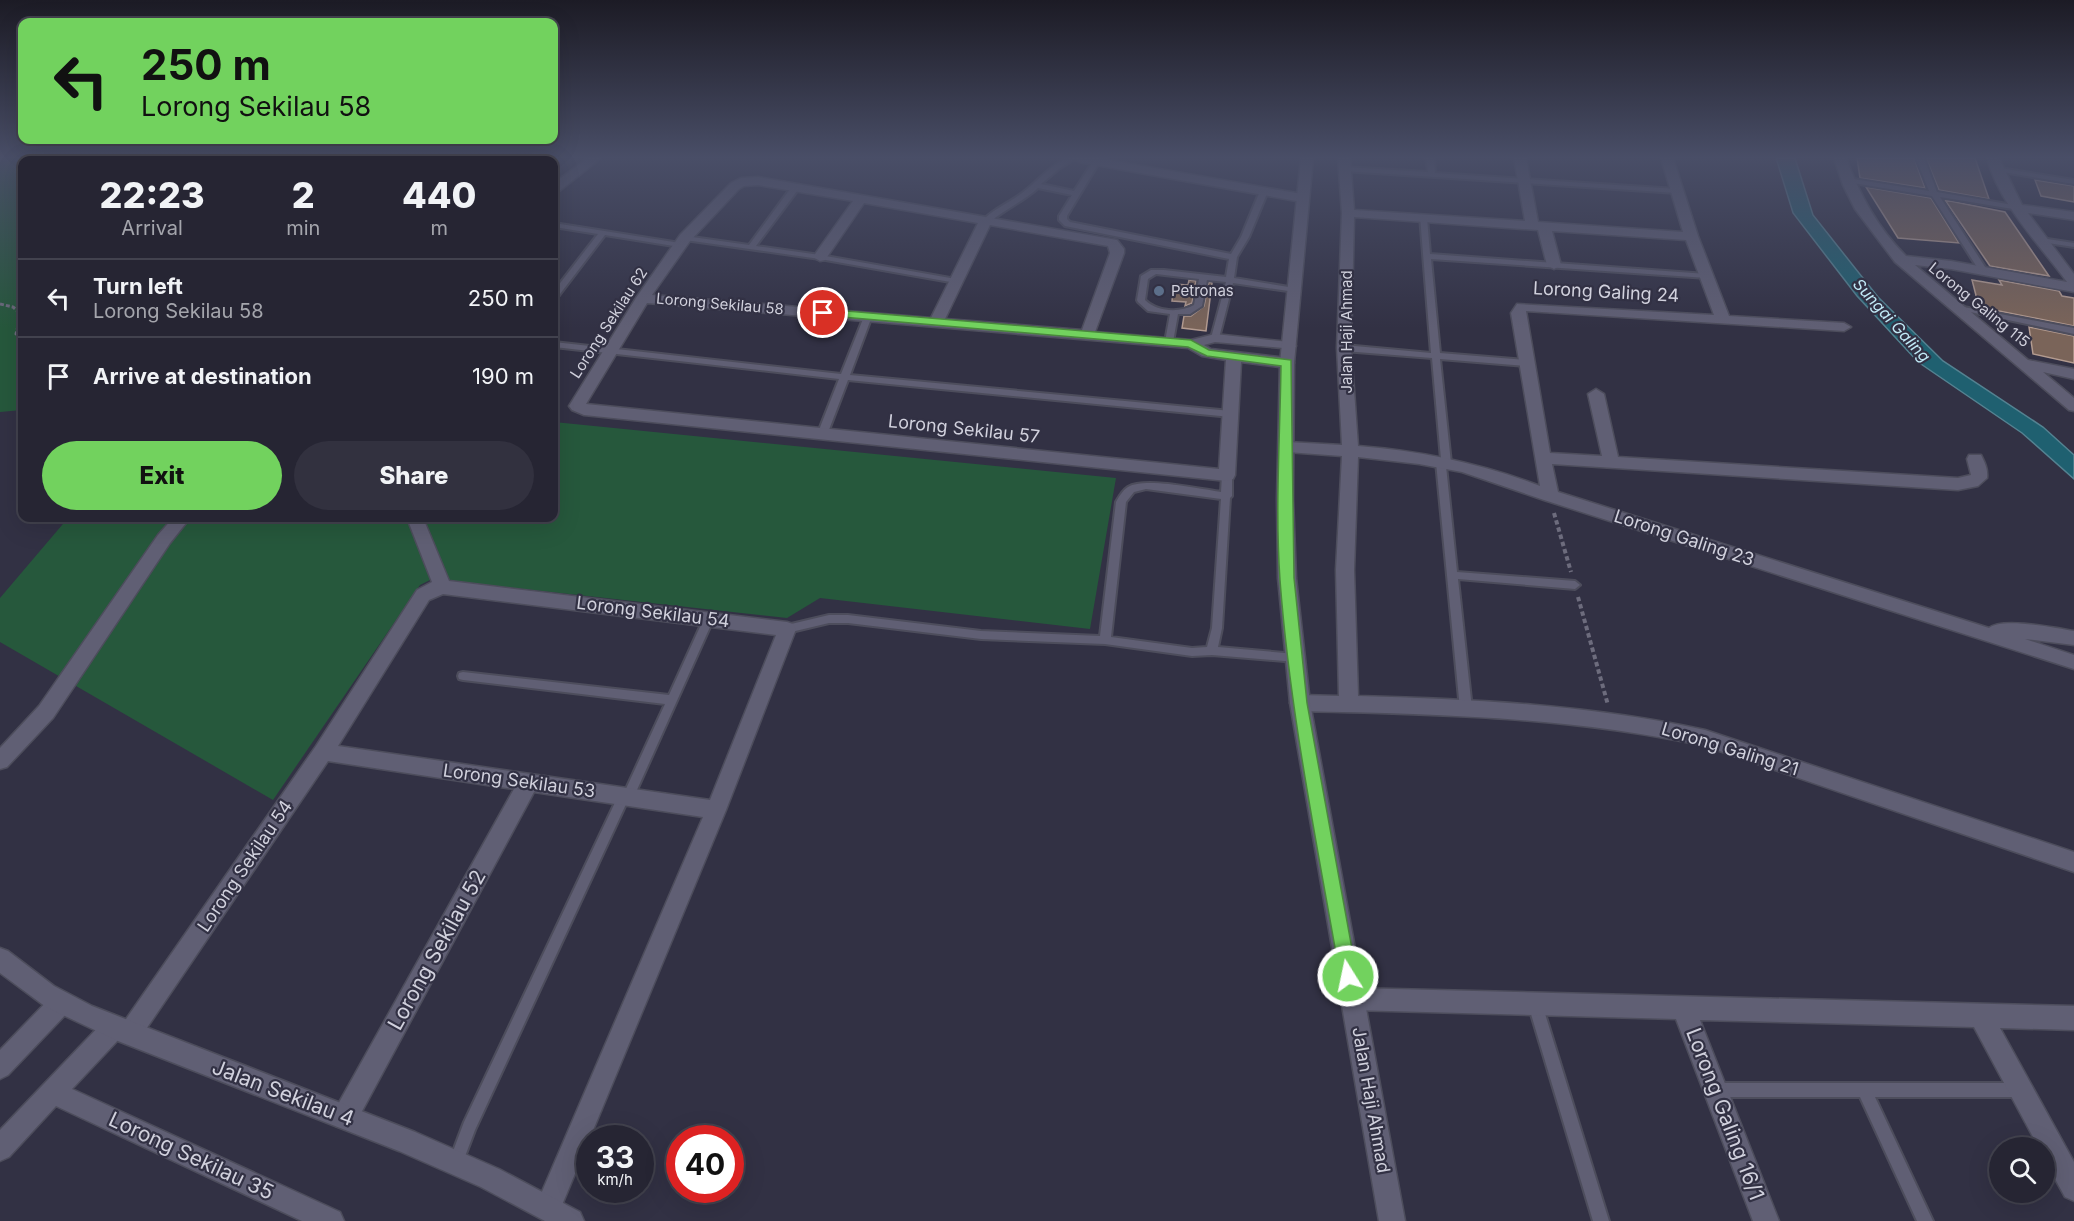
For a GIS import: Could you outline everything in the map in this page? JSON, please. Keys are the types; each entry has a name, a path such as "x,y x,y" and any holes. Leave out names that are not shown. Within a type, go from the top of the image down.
{"street":[{"name":"Lorong Sekilau 62","path":"579,409 577,406 579,400 643,298 682,241 707,215"},
{"path":"820,257 849,215"},
{"path":"957,215 1115,245 1117,253 1087,335"},
{"name":"Jalan Haji Ahmad","path":"1301,215 1288,354 1285,499 1287,578 1300,703 1392,1221"},
{"name":"Jalan Haji Ahmad","path":"1348,215 1344,348 1350,452 1345,570 1349,704"},
{"path":"1378,215 1691,236"},
{"path":"1535,215 1554,265"},
{"path":"1684,215 1723,319"},
{"name":"Lorong Galing 115","path":"1867,215 1900,259 2074,406"},
{"path":"2024,215 2074,285"},
{"path":"936,322 986,220"},
{"path":"1900,259 2074,285"},
{"name":"Lorong Sekilau 58","path":"643,298 1191,344 1215,338 1288,354"},
{"name":"Lorong Galing 24","path":"1550,496 1518,313 1522,307 1844,327"},
{"name":"Lorong Sekilau 58","path":"1191,344 1207,353 1234,356 1288,354"},
{"path":"1227,475 1234,356"},
{"path":"2024,364 2074,374"},
{"path":"1596,394 1611,462"},
{"name":"Lorong Sekilau 57","path":"579,409 1227,475"},
{"name":"Lorong Galing 23","path":"1287,447 1444,462 1484,472 1550,496 2074,662"},
{"path":"1544,458 1958,484 1972,482 1979,478 1980,471 1975,459"},
{"path":"0,761 46,712 164,539 179,522"},
{"path":"417,522 443,587"},
{"name":"Lorong Sekilau 54","path":"0,1148 52,1092 122,1030 323,752 423,595 432,588 443,587 787,629"},
{"path":"548,1208 716,810 787,629"},
{"path":"1977,631 2043,633 2074,638"},
{"name":"Lorong Galing 21","path":"1300,703 1546,713 1671,729 1705,738 2074,862"},
{"name":"Lorong Sekilau 53","path":"323,752 716,810"},
{"name":"Lorong Sekilau 52","path":"345,1116 528,783"},
{"name":"Jalan Sekilau 4","path":"0,959 61,1003 122,1030 345,1116 456,1162 571,1221"},
{"path":"1352,999 2074,1018"},
{"path":"0,1067 61,1003"},
{"name":"Lorong Galing 16/1","path":"1683,1007 1766,1221"},
{"path":"1980,1014 2074,1188"},
{"name":"Lorong Sekilau 35","path":"52,1092 331,1221"}],"lane":[{"path":"752,246 775,215"},
{"path":"986,220 992,215"},
{"path":"1064,215 1063,220 1068,224 1233,257"},
{"path":"1215,338 1230,280 1233,257 1254,215"},
{"path":"1948,215 1983,270"},
{"path":"1423,218 1452,575 1466,709"},
{"path":"558,226 603,233 752,246 956,281"},
{"path":"558,291 603,233"},
{"path":"2043,240 2074,245"},
{"path":"1427,256 1707,276"},
{"path":"1203,277 1198,306 1187,312 1152,310 1146,307 1141,300 1144,278 1154,272 1164,272 1230,280 1294,290"},
{"path":"1955,307 2074,331"},
{"path":"1169,342 1174,312"},
{"path":"822,435 868,316"},
{"path":"558,346 845,377 1231,414"},
{"path":"1344,348 1526,363"},
{"path":"1212,651 1217,628 1227,475"},
{"path":"1105,640 1121,502 1125,494 1133,487 1146,486 1227,496"},
{"path":"1452,575 1575,585"},
{"path":"456,1162 470,1127 709,618"},
{"path":"787,629 829,619 848,619 981,634 1105,640 1192,652 1212,651 1296,658"},
{"path":"463,676 672,700"},
{"path":"1534,1004 1601,1221"},
{"path":"1715,1090 2021,1090"},
{"path":"1864,1090 1925,1221"}],"path":[{"path":"0,304 13,306 18,311"},
{"path":"1550,496 1612,720"}],"green space":[{"path":"0,215 18,215 18,410 0,412"},
{"path":"558,422 1116,478 1090,629 820,598 787,618 432,579 420,585 273,800 0,642 0,598 65,522 558,522"}],"water":[{"name":"Sungai Galing","path":"1795,215 1813,215 1878,297 1943,361 2043,427 2074,455 2074,479 2022,433 1918,362 1857,296"}],"building":[{"path":"1884,215 1942,215 1959,243 1898,238"},
{"path":"1955,215 2007,215 2049,276 1990,266"},
{"path":"1189,280 1196,281 1192,303 1185,306 1186,302 1172,301 1174,284 1188,285"},
{"path":"1972,280 2002,285 1999,280 2059,291 2062,296 2074,298 2074,326 1979,307"},
{"path":"1209,282 1212,283 1206,331 1182,328 1184,316 1191,316 1204,306"},
{"path":"2029,327 2074,336 2074,363 2033,354"}],"place":[{"name":"Petronas","path":"1159,291"}],"route":[{"path":"823,313 1191,344 1207,353 1287,363 1285,499 1287,578 1300,703 1348,976"}]}
